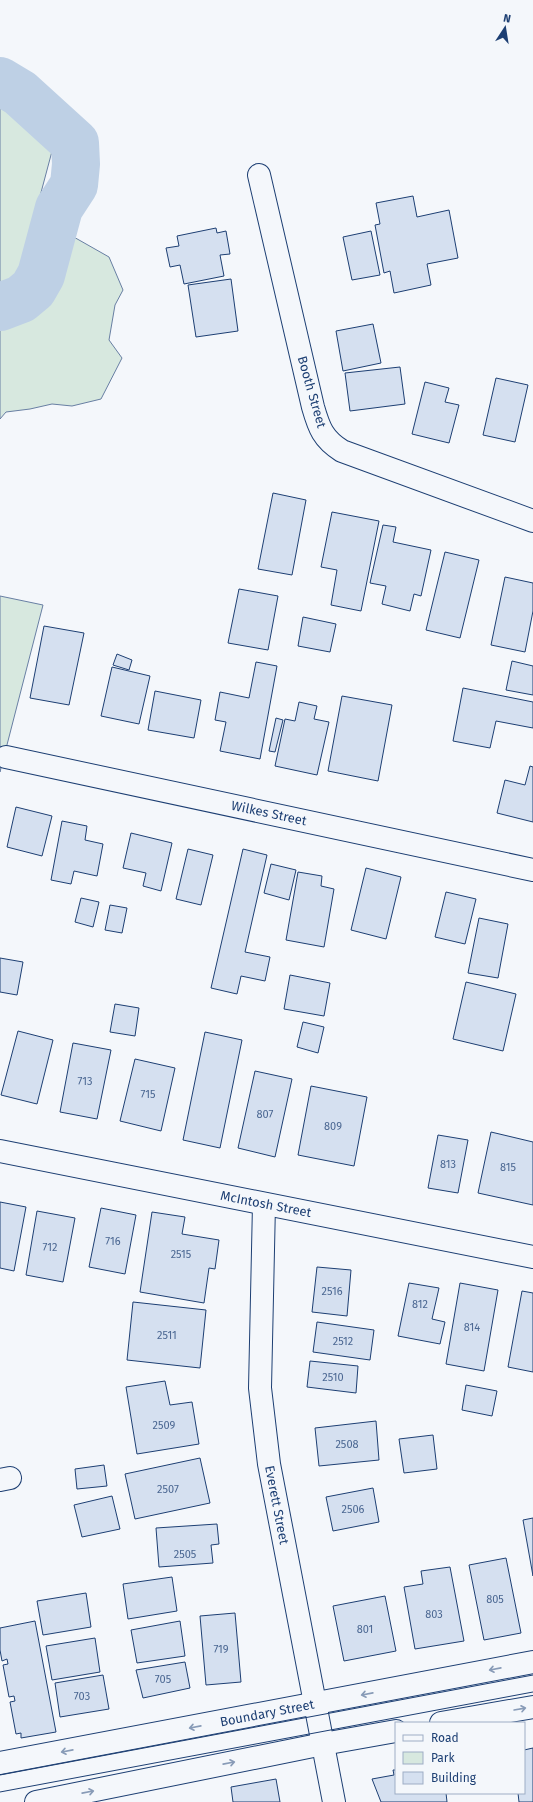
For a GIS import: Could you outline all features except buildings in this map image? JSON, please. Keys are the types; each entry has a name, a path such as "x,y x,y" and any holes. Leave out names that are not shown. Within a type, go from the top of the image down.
{"street":[{"name":"Booth Street","path":"259,174 313,407 317,423 324,436 331,444 342,451 533,521"},
{"name":"Wilkes Street","path":"6,757 533,870"},
{"name":"McIntosh Street","path":"0,1151 533,1256"},
{"name":"Everett Street","path":"264,1204 260,1388 269,1464 334,1802"},
{"name":"Boundary Street","path":"0,1763 533,1662"},
{"path":"447,1722 533,1707"},
{"path":"36,1802 323,1744 395,1731"}],"green space":[{"path":"0,99 55,140 35,215 109,257 123,290 115,305 109,340 122,358 101,399 72,406 52,404 6,412 0,419"},
{"path":"0,596 43,605 0,772"}],"waterway":[{"path":"0,81 20,93 75,143 76,164 74,185 59,208 41,275 33,289 21,299 0,307"}],"tram line":[{"path":"0,1775 533,1675"},
{"path":"0,1792 533,1692"}]}
